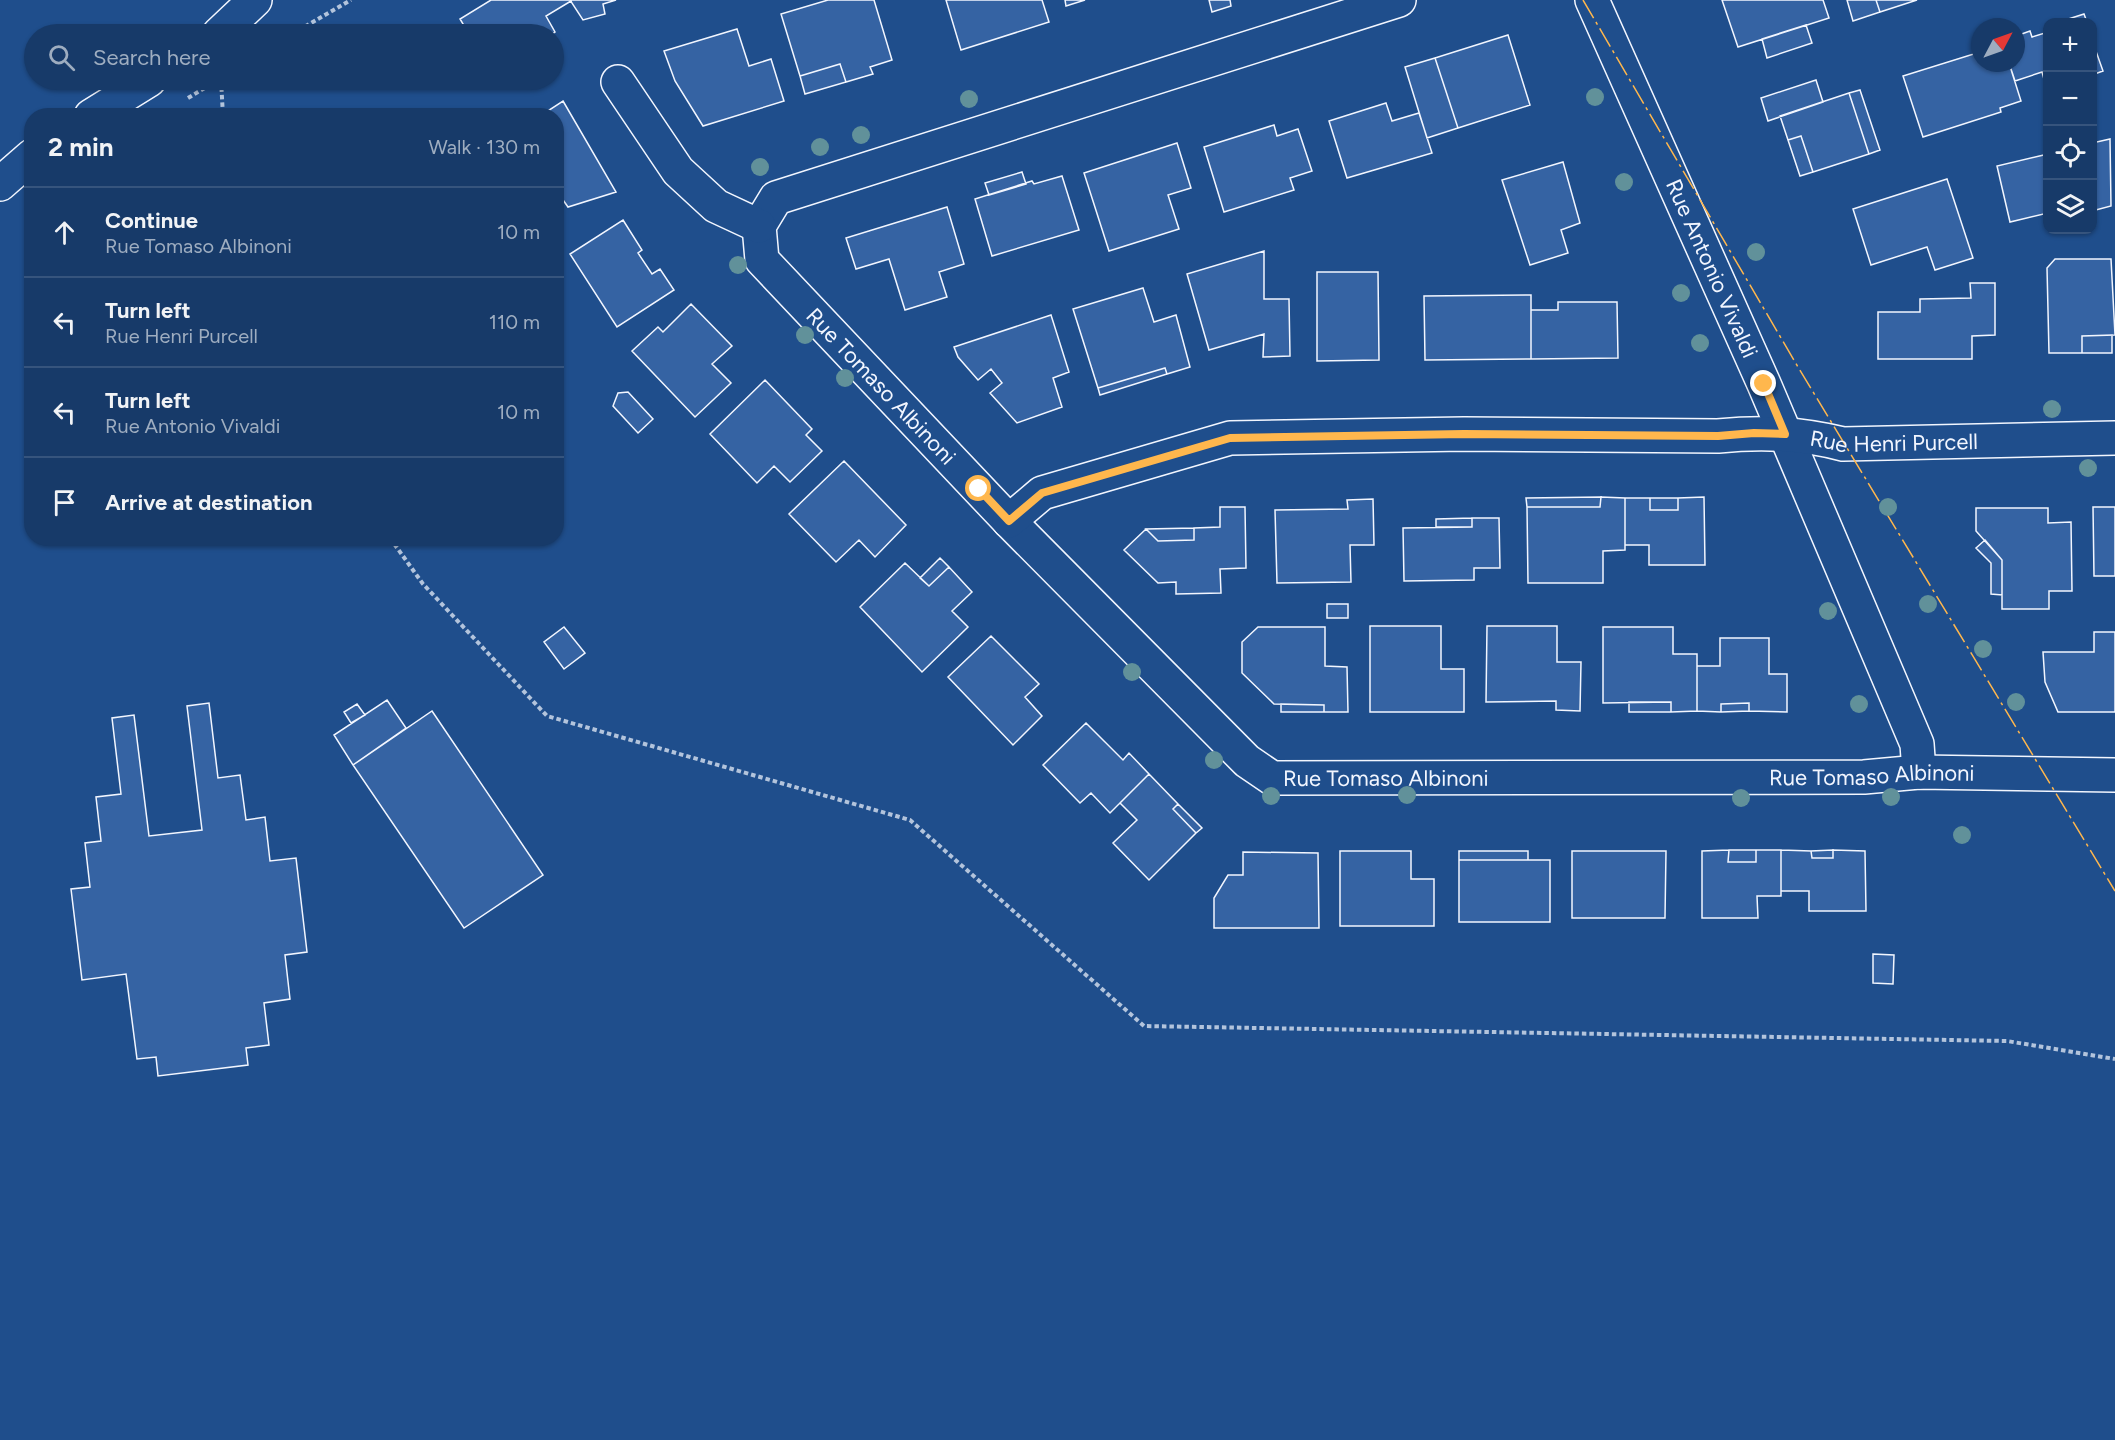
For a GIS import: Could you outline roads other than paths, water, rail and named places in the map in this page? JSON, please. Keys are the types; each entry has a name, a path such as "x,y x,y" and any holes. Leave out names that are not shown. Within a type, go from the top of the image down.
{"street":[{"path":"230,24 255,0"},
{"path":"618,82 678,171 716,206 759,226 776,198 1399,0"},
{"name":"Rue Antonio Vivaldi","path":"1592,0 1785,434 1917,744 1919,772"},
{"path":"104,108 133,90"},
{"path":"0,184 24,163"},
{"name":"Rue Tomaso Albinoni","path":"759,226 762,260 1009,521 1247,761 1272,778 1864,777 1919,772 2115,775"},
{"name":"Rue Henri Purcell","path":"1009,521 1042,493 1230,438 1464,434 1718,436 1754,433 1785,434 1842,444 2115,438"}]}
